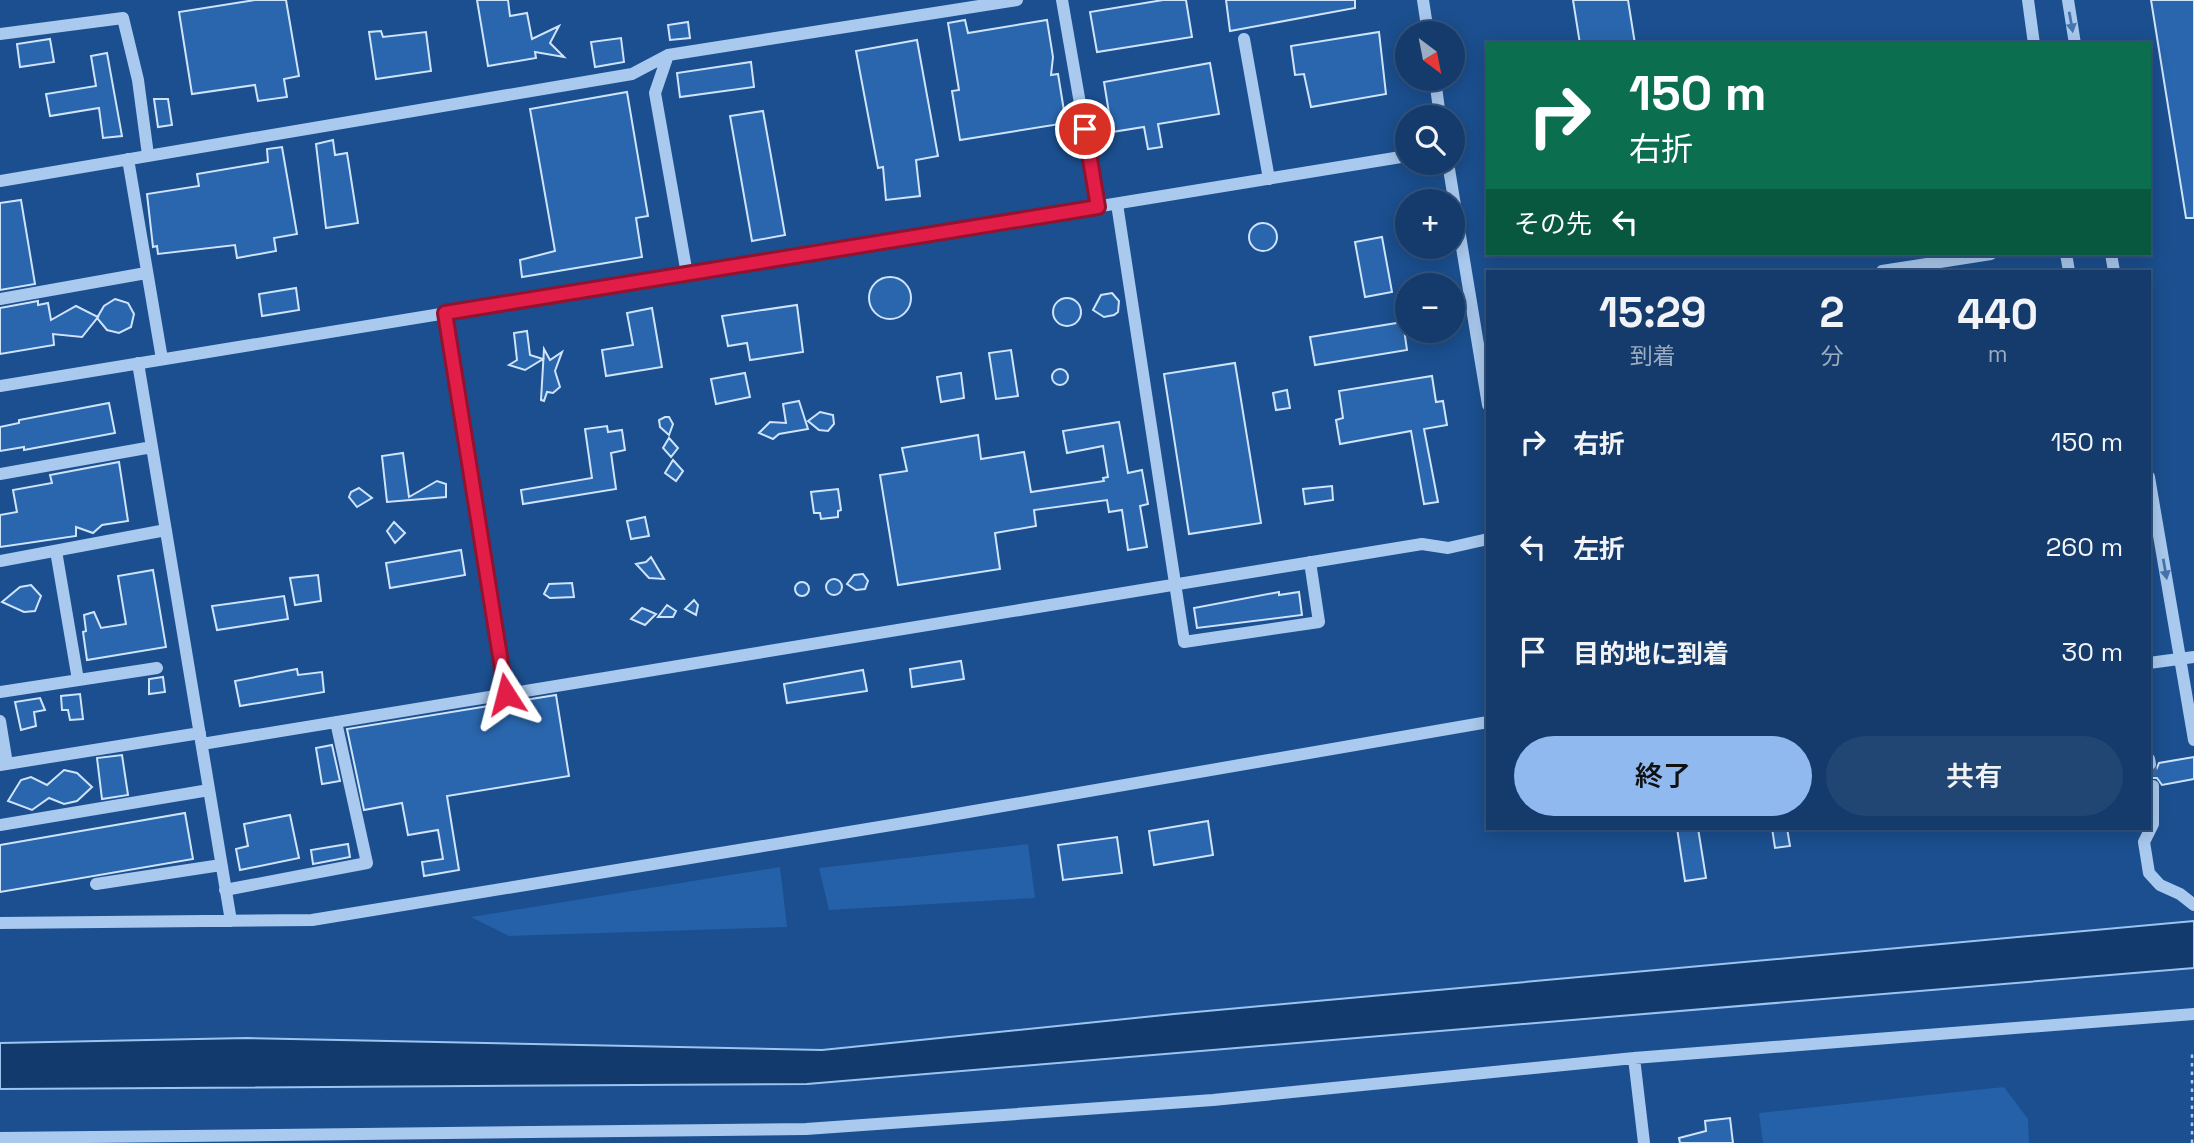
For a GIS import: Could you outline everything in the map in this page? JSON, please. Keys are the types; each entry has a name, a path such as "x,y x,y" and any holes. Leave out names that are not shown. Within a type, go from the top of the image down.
{"street":[{"path":"0,181 632,74 668,55 1017,0"},
{"path":"1062,0 1098,207"},
{"path":"1423,0 1426,21"},
{"path":"2028,0 2034,42"},
{"path":"2068,0 2075,42"},
{"path":"0,34 123,18 138,80 148,155"},
{"path":"1244,39 1269,179"},
{"path":"668,55 655,93 687,274"},
{"path":"0,386 1395,158"},
{"path":"128,159 162,359"},
{"path":"1450,175 1483,338 1486,378"},
{"path":"1117,204 1184,642 1319,622 1310,562"},
{"path":"1888,270 1979,256"},
{"path":"0,299 146,273"},
{"path":"445,313 506,694"},
{"path":"138,363 231,921"},
{"path":"0,474 152,447"},
{"path":"2151,489 2194,740"},
{"path":"0,561 166,530"},
{"path":"0,721 3,764 336,722 1422,544 1448,548 1486,539"},
{"path":"56,551 78,680"},
{"path":"2151,663 2194,657"},
{"path":"0,692 157,668"},
{"path":"225,890 367,863 336,722"},
{"path":"0,923 312,920 928,819 1486,722"},
{"path":"2151,828 2155,801 2153,786"},
{"path":"0,825 209,790"},
{"path":"2150,830 2144,842 2149,873 2160,885 2194,905"},
{"path":"96,884 221,865"},
{"path":"0,1138 599,1137 806,1129 1213,1100 1634,1058 2194,1014"},
{"path":"1634,1058 1644,1143"},
{"path":"782,1143 783,1129"},
{"path":"805,1143 806,1129"}],"path":[{"path":"2192,1054 2192,1143"}],"shaded area":[{"path":"1028,844 1035,898 829,910 819,868"},
{"path":"780,867 787,927 509,936 471,917"},
{"path":"2194,921 2194,968 807,1084 0,1089 0,1043 247,1038 822,1050 1174,1014"},
{"path":"2004,1087 2028,1119 2029,1143 1763,1143 1759,1113"}],"building":[{"path":"255,0 286,0 299,76 284,79 287,97 258,101 255,85 192,94 179,12"},
{"path":"477,0 508,0 510,16 527,13 532,39 559,26 550,43 564,57 535,52 536,58 488,66"},
{"path":"1163,0 1186,0 1192,37 1097,52 1090,12"},
{"path":"1226,0 1355,0 1355,8 1230,31"},
{"path":"1573,0 1628,0 1635,42 1580,42"},
{"path":"2151,0 2194,0 2194,218 2186,218"},
{"path":"965,20 968,33 1047,20 1053,57 1051,75 1058,74 1066,123 960,140 952,91 959,90 948,23"},
{"path":"688,22 690,38 670,40 668,25"},
{"path":"381,31 383,37 426,32 431,71 376,79 369,32"},
{"path":"1379,32 1386,94 1311,107 1304,74 1295,75 1291,46"},
{"path":"621,38 624,62 595,67 591,42"},
{"path":"50,39 54,62 20,67 17,44"},
{"path":"917,40 938,156 916,160 920,196 886,200 883,167 878,168 856,51"},
{"path":"107,53 122,136 103,138 99,108 50,116 46,94 96,86 91,56"},
{"path":"751,62 754,87 680,97 677,73"},
{"path":"1210,63 1219,114 1158,124 1162,147 1148,149 1144,127 1112,132 1104,82"},
{"path":"627,92 648,216 636,218 642,257 522,277 520,260 555,251 530,109"},
{"path":"154,99 168,99 172,125 158,127"},
{"path":"763,111 785,235 752,241 730,116"},
{"path":"333,140 335,155 347,153 358,223 326,228 316,144"},
{"path":"282,147 297,234 274,238 276,251 237,258 235,245 158,254 157,246 153,247 147,194 199,186 197,174 268,162 267,149"},
{"path":"21,200 35,284 0,290 0,203"},
{"path":"1263,223 1273,227 1277,237 1273,247 1263,251 1253,247 1249,237 1253,227"},
{"path":"1382,237 1392,292 1365,297 1355,242"},
{"path":"890,277 905,283 911,298 905,313 890,319 875,313 869,298 875,283"},
{"path":"296,288 299,310 262,316 259,294"},
{"path":"1112,293 1119,301 1118,312 1104,317 1093,310 1101,295"},
{"path":"1067,298 1077,302 1081,312 1077,322 1067,326 1057,322 1053,312 1057,302"},
{"path":"115,299 128,303 134,314 131,327 119,333 107,330 97,318 104,306"},
{"path":"38,301 38,305 48,303 51,320 76,306 98,317 82,337 53,334 54,345 0,354 0,308"},
{"path":"797,305 803,352 750,360 747,343 728,346 722,316"},
{"path":"652,308 662,367 606,376 602,350 633,345 627,313"},
{"path":"1395,323 1395,343 1406,343 1407,350 1315,365 1310,337"},
{"path":"527,331 530,355 543,359 525,370 509,365 517,360 514,333"},
{"path":"544,349 550,360 562,352 555,371 560,387 553,393 547,392 544,401 541,400"},
{"path":"1011,350 1018,396 996,399 989,353"},
{"path":"1235,363 1261,523 1189,534 1164,374"},
{"path":"1057,369 1063,369 1068,377 1066,383 1057,385 1052,380 1052,374"},
{"path":"745,373 750,397 716,404 711,379"},
{"path":"961,373 964,398 941,402 937,377"},
{"path":"1432,376 1436,402 1443,401 1447,425 1424,429 1438,502 1424,504 1411,431 1340,444 1336,420 1343,418 1339,391"},
{"path":"1287,390 1290,408 1276,410 1273,393"},
{"path":"799,401 808,429 779,434 773,439 759,433 770,422 786,423 783,404"},
{"path":"109,403 115,433 24,450 24,447 0,451 0,427 19,423 19,420"},
{"path":"820,412 833,415 834,424 828,431 819,430 808,421"},
{"path":"669,417 673,424 669,435 660,427 659,420"},
{"path":"1119,422 1128,473 1142,470 1148,504 1140,506 1147,547 1128,550 1122,510 1109,512 1107,500 1034,510 1036,526 995,533 1000,569 898,585 880,475 907,471 902,448 978,435 981,459 1024,452 1031,492 1104,481 1103,478 1108,477 1103,446 1067,453 1063,431"},
{"path":"607,426 608,432 622,430 625,450 611,453 616,489 523,504 521,490 592,478 585,429"},
{"path":"669,438 678,448 671,457 663,448"},
{"path":"403,453 409,497 437,481 446,484 446,497 387,502 382,456"},
{"path":"673,460 683,471 676,481 665,473"},
{"path":"119,462 128,521 102,525 93,533 76,527 76,536 0,547 0,515 17,512 13,490 52,483 50,475"},
{"path":"1332,486 1333,500 1305,504 1303,489"},
{"path":"359,488 372,498 357,507 349,497 351,492"},
{"path":"838,489 841,510 838,511 838,517 821,519 820,513 814,513 811,492"},
{"path":"645,517 649,536 631,539 627,521"},
{"path":"394,522 405,533 395,543 387,531"},
{"path":"461,550 465,575 390,588 386,563"},
{"path":"651,557 664,579 649,578 636,564 646,562"},
{"path":"153,570 166,647 87,660 83,632 86,631 84,615 94,612 101,628 126,624 118,576"},
{"path":"863,574 868,581 865,589 856,590 847,584 854,575"},
{"path":"318,575 321,601 295,605 290,578"},
{"path":"834,579 840,581 840,593 834,595 828,593 826,587 828,581"},
{"path":"799,582 805,582 809,589 805,596 799,596 795,592 795,586"},
{"path":"572,583 574,597 550,598 544,594 549,584"},
{"path":"31,585 41,596 35,611 24,612 2,602 20,587"},
{"path":"1279,592 1279,595 1299,592 1302,615 1197,628 1194,608"},
{"path":"284,596 288,619 217,630 212,606"},
{"path":"694,600 698,605 696,615 685,609"},
{"path":"667,605 676,611 673,617 658,617"},
{"path":"642,608 656,614 645,625 631,619"},
{"path":"961,661 964,679 912,687 910,669"},
{"path":"297,669 298,675 322,672 324,692 240,706 235,681"},
{"path":"863,670 867,691 787,703 784,684"},
{"path":"163,677 165,692 149,694 149,679"},
{"path":"80,694 83,719 70,720 68,710 62,710 61,696"},
{"path":"556,695 569,776 447,796 459,870 424,876 422,862 443,859 438,830 408,835 402,803 364,810 347,729"},
{"path":"40,698 45,710 34,712 36,726 21,730 15,702"},
{"path":"332,745 340,781 322,784 316,748"},
{"path":"122,755 128,795 102,799 97,758"},
{"path":"2194,757 2194,779 2162,785 2157,778 2151,778 2151,772 2156,770 2159,763"},
{"path":"64,770 77,773 92,787 77,801 64,804 49,798 32,810 8,801 21,780 31,777 47,785"},
{"path":"185,813 193,859 0,892 0,845"},
{"path":"290,815 299,858 240,870 236,849 248,846 244,824"},
{"path":"1208,821 1213,855 1154,865 1149,831"},
{"path":"1677,830 1698,830 1706,878 1685,881"},
{"path":"1772,830 1787,830 1790,846 1775,848"},
{"path":"1117,837 1122,873 1063,880 1058,845"},
{"path":"348,844 350,857 313,864 311,850"},
{"path":"1730,1118 1733,1143 1680,1143 1679,1138 1706,1131 1705,1121"}],"tunnel":[{"path":"2151,771 2153,786"}],"route":[{"path":"506,694 445,313 1098,207 1085,129"}]}
